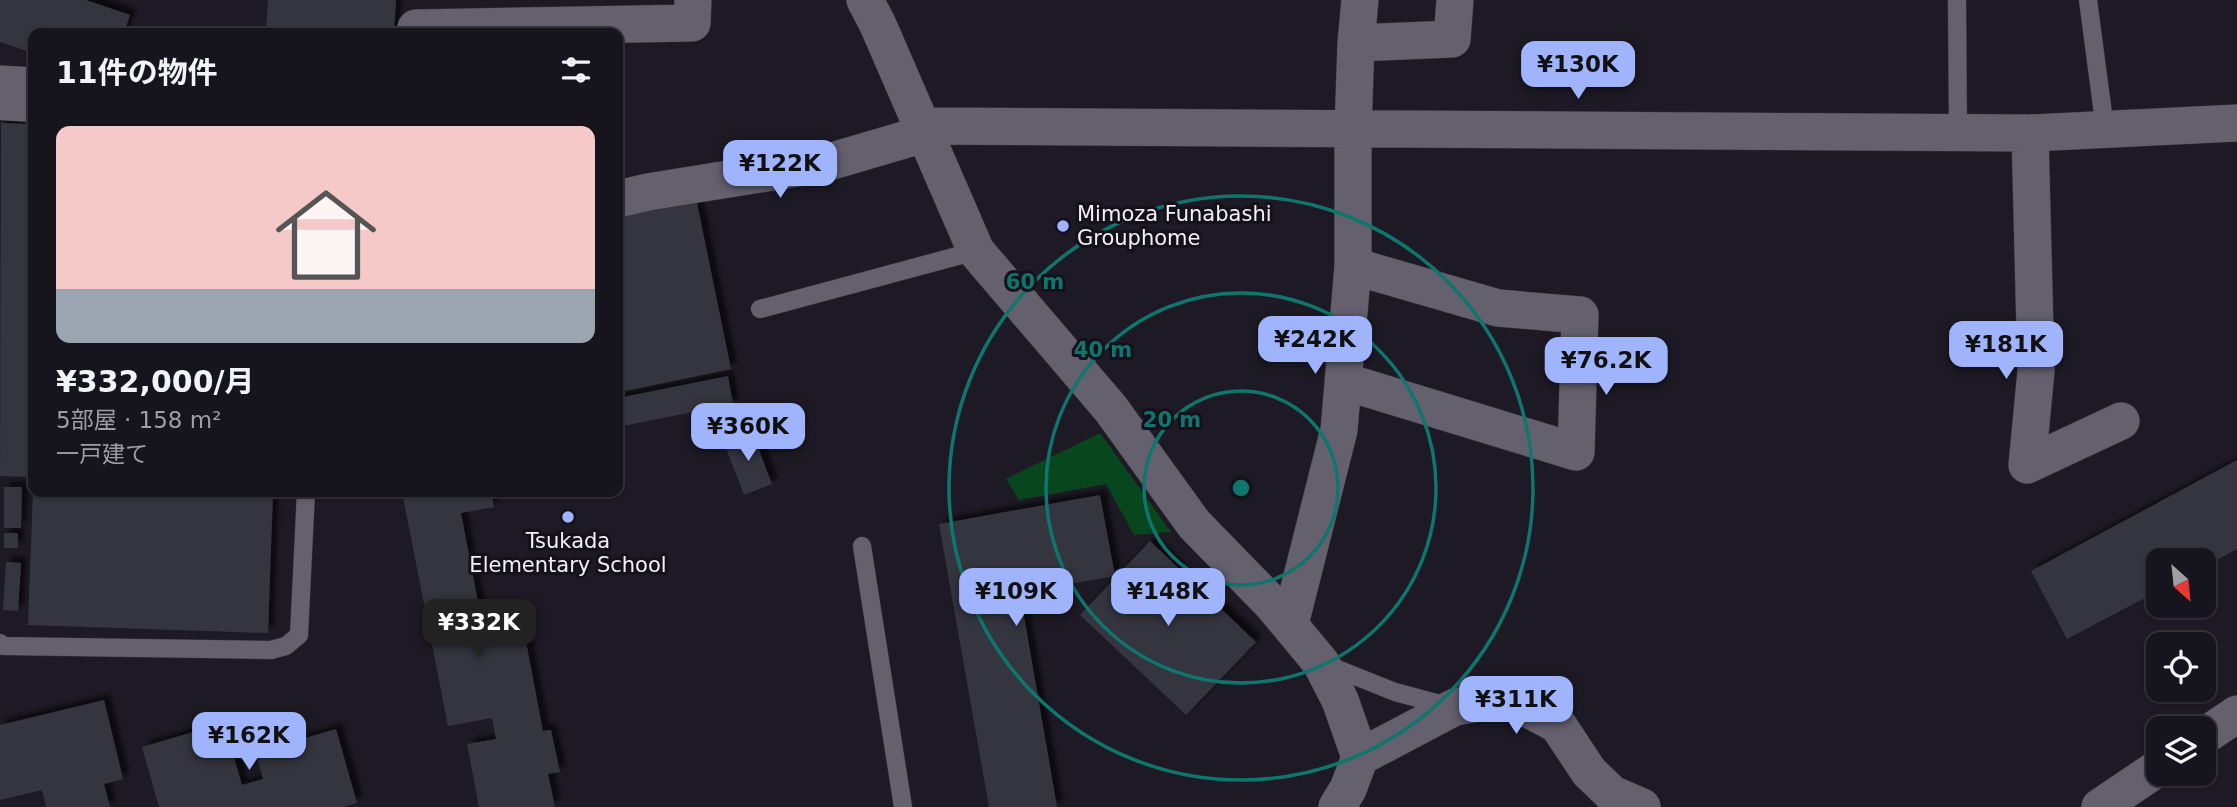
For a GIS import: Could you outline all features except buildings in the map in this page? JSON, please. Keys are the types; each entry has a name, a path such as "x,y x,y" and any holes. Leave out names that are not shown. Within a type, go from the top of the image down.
{"street":[{"path":"416,28 692,23 692,0"},
{"path":"865,0 878,24 976,251 1111,409 1194,524 1290,624 1321,663 1340,700 1360,757 1348,789 1337,807"},
{"path":"1290,624 1339,430 1353,266 1353,129 1360,0"},
{"path":"1356,43 1452,39 1455,0"},
{"path":"0,84 28,86"},
{"path":"623,198 822,164 922,130 1353,129 2030,133 2237,123"},
{"path":"2030,133 2036,371 2027,465 2122,421"},
{"path":"1343,381 1576,452 1580,315 1498,308 1353,266"},
{"path":"1360,757 1455,707 1495,700 1515,702 1558,725 1589,772 1612,794 1642,807"},
{"path":"2216,728 2237,714"},
{"path":"2100,807 2146,776"}],"lane":[{"path":"1957,0 1958,132"},
{"path":"2088,0 2105,129"},
{"path":"0,111 28,113"},
{"path":"760,309 976,251"},
{"path":"0,643 3,646 271,650 286,646 299,635 306,497"},
{"path":"862,546 903,807"},
{"path":"1321,663 1395,692 1455,707"}],"green space":[{"path":"1100,433 1171,532 1134,535 1106,484 1019,500 1006,479"}],"place":[{"name":"Mimoza Funabashi Grouphome","path":"1063,226"},
{"name":"Tsukada Elementary School","path":"568,517"}]}
